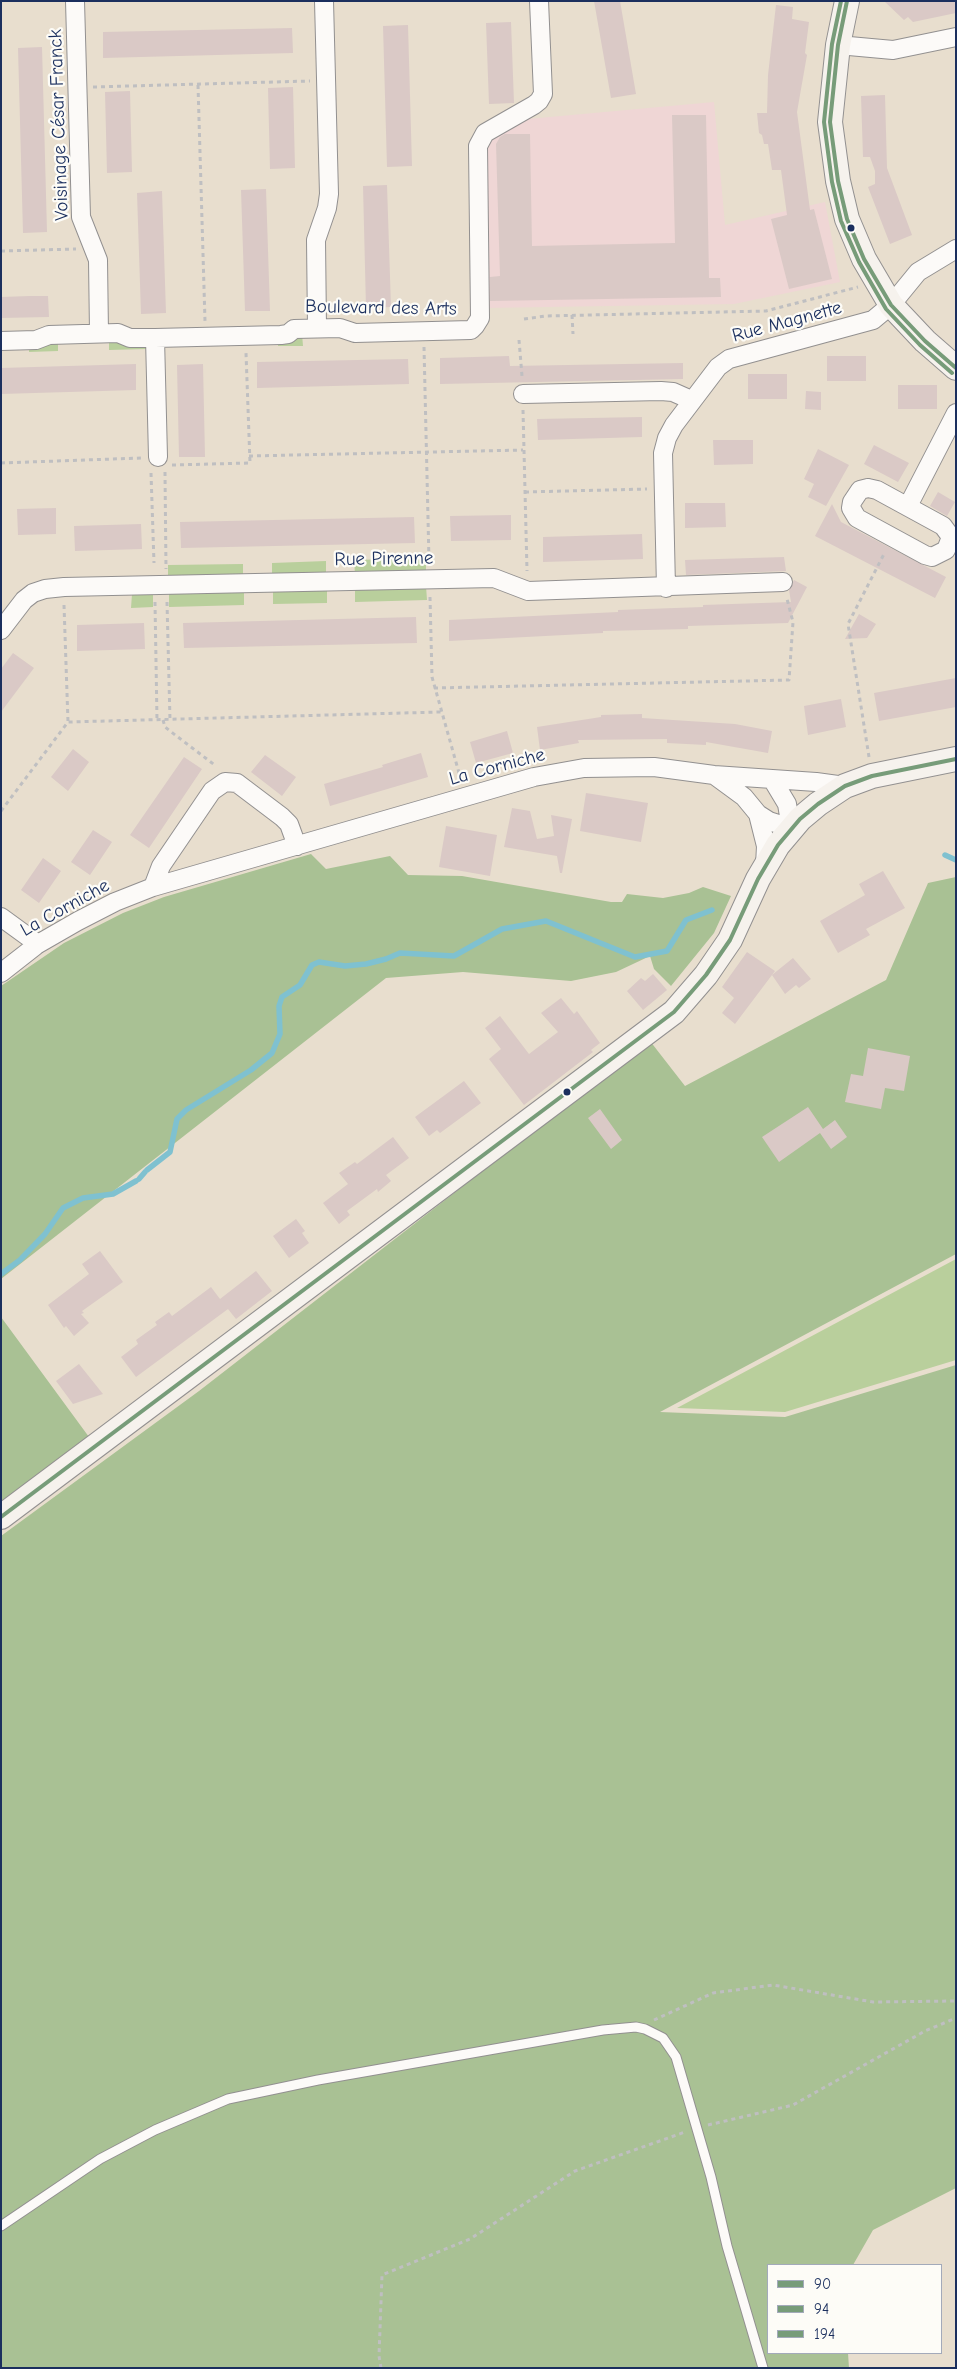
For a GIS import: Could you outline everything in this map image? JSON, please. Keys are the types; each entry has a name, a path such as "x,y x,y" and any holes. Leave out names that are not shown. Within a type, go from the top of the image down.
{"main road":[{"path":"847,1 838,45 830,122 832,151 847,219 876,280 891,306 925,341 956,368"},
{"path":"1,1518 674,1012 706,975 730,940 765,866 791,828 818,804 845,786 872,776 956,759"}],"street":[{"name":"Voisinage César Franck","path":"75,1 81,217 98,260 99,334"},
{"path":"317,328 316,240 327,208 329,194 324,1"},
{"name":"Boulevard des Arts","path":"1,341 36,340 49,334 118,333 130,338 155,338 281,335 288,334 294,329 317,328 340,328 355,333 471,330 478,322 478,146 485,133 534,106 543,94 539,1"},
{"path":"838,45 892,50 956,37"},
{"name":"Rue Magnette","path":"666,588 663,453 667,438 691,400 718,367 729,359 866,323 891,306 918,272 956,249"},
{"path":"155,338 158,460"},
{"path":"523,394 661,391 673,392 691,400"},
{"path":"908,506 956,413"},
{"path":"868,488 877,490 908,506 949,531 951,536 946,550 932,556 924,555 857,518 852,508 855,495 860,490 868,488"},
{"name":"Rue Pirenne","path":"1,630 24,600 33,592 64,587 494,578 528,591 666,588 688,585 783,582"},
{"name":"La Corniche","path":"1,973 38,944 115,902 153,887 555,773 584,768 634,767 845,786"},
{"path":"714,775 744,797 758,814 769,821 791,828 787,804 772,779"},
{"path":"153,887 161,866 212,792 217,785 226,782 237,783 282,817 289,824 298,846"},
{"path":"758,814 766,846 765,866"},
{"path":"1,917 38,944"}],"lane":[{"path":"1,2226 107,2155 183,2116 228,2099 282,2087 603,2030 636,2027 645,2029 663,2038 676,2057 763,2368"}],"path":[{"path":"78,87 326,81"},
{"path":"198,85 205,336"},
{"path":"1,251 94,248"},
{"path":"524,319 572,315 766,310 844,292 876,280"},
{"path":"572,315 573,334"},
{"path":"423,332 432,668 434,688 461,780"},
{"path":"1,463 158,460 250,462 245,336"},
{"path":"519,340 523,394 528,591"},
{"path":"249,456 523,450"},
{"path":"154,563 158,460"},
{"path":"525,492 664,488"},
{"path":"872,776 848,624 892,538"},
{"path":"434,688 789,680 793,622 783,582"},
{"path":"155,586 158,720"},
{"path":"1,812 68,722 64,587"},
{"path":"68,722 441,712"},
{"path":"163,720 165,727 221,770 226,782"},
{"path":"645,2029 655,2019 713,1993 773,1985 873,2002 956,2001"},
{"path":"381,2368 379,2356 382,2275 470,2238 575,2172 696,2128 793,2105 925,2031 956,2018"}],"shaded area":[{"path":"714,102 725,225 825,202 840,282 734,304 484,308 484,144 517,120"}],"green space":[{"path":"302,334 303,346 278,346 278,340"},
{"path":"109,339 146,346 147,349 109,350"},
{"path":"58,340 58,351 29,352 29,346"},
{"path":"426,558 426,572 355,574 354,560"},
{"path":"326,561 326,575 272,576 272,563"},
{"path":"243,564 243,577 168,579 168,565"},
{"path":"426,586 427,600 355,602 355,588"},
{"path":"327,589 327,603 273,604 273,591"},
{"path":"244,591 244,605 169,607 169,593"},
{"path":"153,593 153,607 131,608 132,594"},
{"path":"311,854 326,869 390,856 408,875 462,876 611,902 622,902 627,894 663,898 689,893 703,887 731,896 714,933 671,986 654,969 650,956 616,972 571,981 463,972 386,978 1,1279 1,986 64,943 123,913 164,897"},
{"path":"956,877 956,1254 660,1412 785,1417 956,1365 956,2188 873,2230 854,2264 767,2264 767,2354 848,2354 849,2368 1,2368 1,1536 199,1391 650,1041 685,1086 886,980 928,883"},
{"path":"956,1259 956,1360 785,1412 677,1408"},
{"path":"1,1317 89,1437 1,1504"}],"building":[{"path":"594,1 620,1 636,94 611,98"},
{"path":"884,1 956,1 956,13 913,22 908,17 904,20"},
{"path":"776,5 793,7 792,19 809,22 805,53 807,55 797,112 810,210 814,209 832,279 789,289 771,219 787,215 781,170 772,170 768,144 764,144 762,135 759,133 757,113 767,113 768,75"},
{"path":"511,22 514,103 489,104 486,23"},
{"path":"408,25 412,166 387,167 383,26"},
{"path":"292,28 293,53 103,58 103,32"},
{"path":"42,47 47,232 23,233 18,48"},
{"path":"293,87 295,168 270,169 268,88"},
{"path":"130,91 132,172 107,173 105,92"},
{"path":"885,95 887,168 912,235 890,244 868,187 875,184 875,171 870,157 863,157 861,96"},
{"path":"672,115 706,115 709,278 720,278 721,297 490,301 490,277 500,276 496,144 500,137 505,134 530,134 532,246 675,243"},
{"path":"387,185 391,307 366,308 363,186"},
{"path":"266,189 270,311 245,311 241,190"},
{"path":"162,191 166,313 141,314 137,193"},
{"path":"48,296 49,317 1,318 1,297"},
{"path":"509,356 510,366 683,363 683,379 440,384 440,358"},
{"path":"827,356 866,356 866,381 827,381"},
{"path":"408,359 409,384 257,388 257,362"},
{"path":"136,364 136,390 1,394 1,368"},
{"path":"203,364 205,457 179,457 177,365"},
{"path":"748,374 787,374 787,399 748,399"},
{"path":"898,385 937,385 937,409 898,409"},
{"path":"806,391 821,392 821,410 805,409"},
{"path":"642,417 642,437 538,440 537,419"},
{"path":"713,440 753,440 753,464 714,465"},
{"path":"874,445 909,463 898,482 864,464"},
{"path":"818,449 849,465 826,506 808,497 814,484 804,479"},
{"path":"938,492 955,502 947,516 930,506"},
{"path":"685,503 725,503 726,527 685,528"},
{"path":"832,504 841,522 946,577 935,598 815,536"},
{"path":"56,508 56,534 18,535 17,509"},
{"path":"511,515 511,540 451,541 450,516"},
{"path":"414,517 415,543 181,548 180,522"},
{"path":"141,524 142,549 75,551 74,526"},
{"path":"642,534 643,559 543,562 543,537"},
{"path":"784,557 786,571 686,575 685,560"},
{"path":"794,580 807,587 788,623 688,626 688,629 603,631 603,633 449,641 449,620 703,607 703,605 791,602 789,590"},
{"path":"859,614 876,624 867,638 845,639"},
{"path":"416,617 417,643 184,648 183,623"},
{"path":"144,623 145,649 77,651 77,625"},
{"path":"13,653 34,668 1,712 1,669"},
{"path":"956,678 956,707 879,721 874,693"},
{"path":"841,699 846,727 808,735 804,706"},
{"path":"642,714 642,718 735,724 772,731 768,753 706,742 706,745 667,743 667,739 578,740 579,743 540,750 537,727 601,717 601,715"},
{"path":"507,731 513,753 476,763 470,742"},
{"path":"73,749 89,762 68,791 51,777"},
{"path":"421,753 428,777 330,806 324,784 383,767 382,765"},
{"path":"265,755 296,777 282,796 251,772"},
{"path":"184,757 202,769 149,848 130,835"},
{"path":"586,793 648,803 641,842 580,831"},
{"path":"512,808 530,811 537,839 554,836 551,815 572,819 562,873 560,873 557,856 504,847"},
{"path":"446,826 497,835 490,876 439,867"},
{"path":"93,830 112,842 90,875 71,862"},
{"path":"43,858 61,871 39,903 21,890"},
{"path":"883,871 905,908 866,929 870,935 838,953 820,921 865,895 859,884"},
{"path":"747,952 775,971 735,1024 722,1013 734,998 722,987"},
{"path":"793,958 811,979 799,988 796,985 785,994 772,975"},
{"path":"653,974 667,990 643,1010 627,991 641,978 645,981"},
{"path":"561,998 574,1014 577,1011 600,1043 591,1050 593,1052 524,1105 489,1059 501,1049 485,1028 500,1016 529,1054 558,1032 541,1013"},
{"path":"868,1048 910,1056 904,1091 885,1088 881,1109 845,1102 851,1074 863,1076"},
{"path":"464,1081 481,1103 440,1133 437,1130 429,1136 415,1117"},
{"path":"808,1107 823,1129 835,1120 847,1137 831,1149 820,1133 779,1162 762,1137"},
{"path":"600,1109 622,1140 611,1149 588,1118"},
{"path":"393,1137 409,1158 386,1175 391,1181 378,1192 377,1189 347,1211 350,1215 339,1224 323,1203 348,1184 339,1173 355,1162 357,1164"},
{"path":"296,1219 305,1231 302,1233 309,1243 289,1258 273,1236"},
{"path":"100,1251 123,1282 82,1311 84,1313 81,1314 89,1323 74,1336 66,1326 64,1328 48,1305 89,1274 82,1264"},
{"path":"256,1271 272,1291 236,1319 228,1309 136,1377 121,1357 138,1344 136,1340 157,1325 155,1322 169,1312 172,1316 211,1287 220,1299"},
{"path":"79,1364 103,1394 73,1404 56,1381"}],"waterway":[{"path":"945,855 956,860"},
{"path":"147,1170 170,1152 177,1119 186,1110 251,1070 272,1053 280,1034 279,1006 282,997 300,985 312,965 319,962 345,966 366,964 400,953 454,956 502,929 546,921 635,957 667,951 686,920 712,910"},
{"path":"139,1179 145,1172"},
{"path":"1,1274 20,1260 45,1234 63,1208 83,1198 113,1194 136,1181"}],"transit line":[{"name":"94","path":"841,1 832,44 824,122 832,182 841,221 859,262 886,309 920,345 952,373"},
{"name":"90","path":"847,1 838,45 830,122 838,181 847,219 864,259 891,305 925,341 956,368"},
{"name":"194","path":"1,1517 674,1012 706,975 730,940 758,879 778,845 800,819 818,804 845,786 872,776 956,759"}]}
